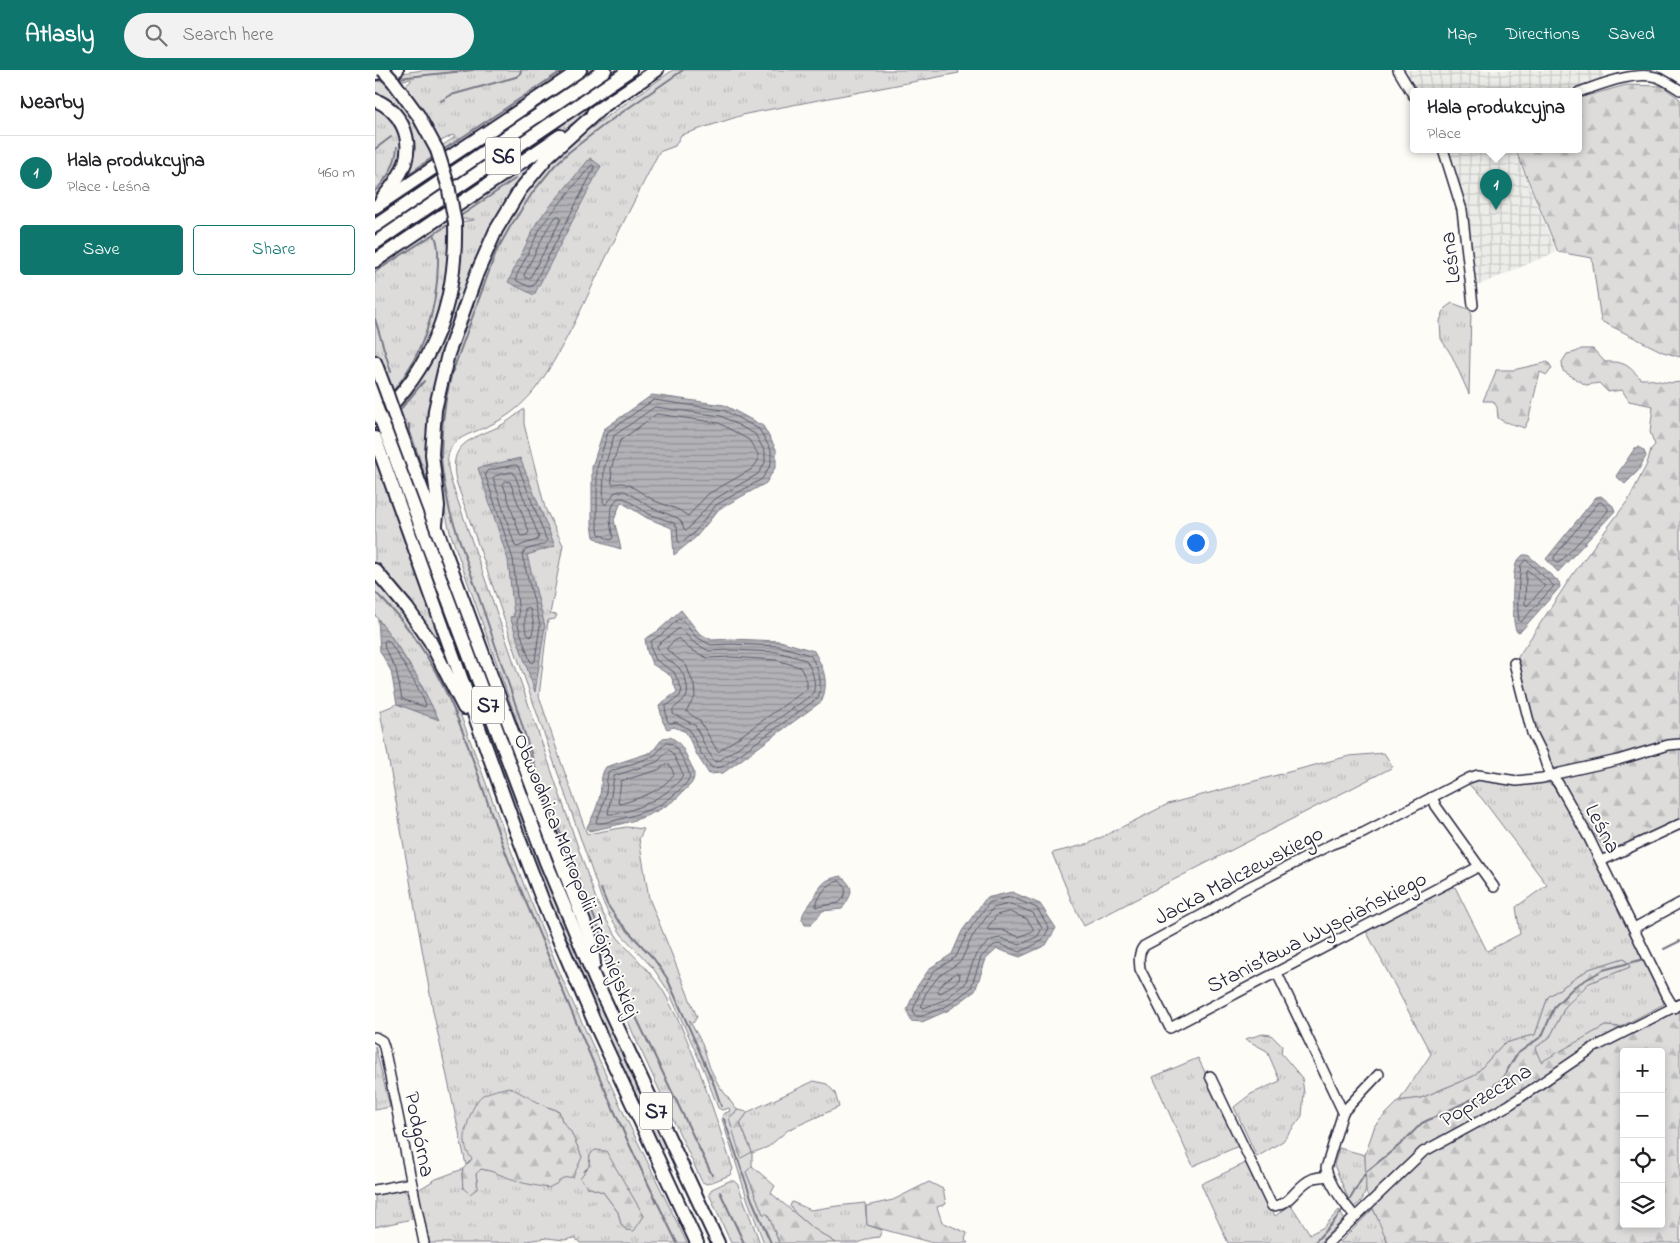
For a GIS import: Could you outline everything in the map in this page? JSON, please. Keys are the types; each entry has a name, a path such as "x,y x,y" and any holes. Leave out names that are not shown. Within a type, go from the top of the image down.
{"highway":[{"path":"375,421 408,385 425,360 435,339 449,300 456,249 455,224 448,185 437,150 395,76 383,70"},
{"path":"375,207 580,70"},
{"name":"S6","path":"375,226 605,70"},
{"name":"S6","path":"375,243 630,70"},
{"path":"375,261 657,70"},
{"path":"375,73 395,76"},
{"path":"375,100 388,107 399,118 405,132 407,154 402,170 391,189 375,207"},
{"path":"436,526 438,506 433,475 432,444 435,410 448,354 484,257 502,218 528,180 549,155 599,110"},
{"path":"375,362 555,848 591,940 595,979"},
{"name":"Obwodnica Metropolii Trójmiejskiej","path":"375,404 379,436 495,774 545,907 569,966 697,1243"},
{"name":"Obwodnica Metropolii Trójmiejskiej","path":"379,436 546,862 595,979 718,1243"},
{"path":"375,570 396,594 430,641 442,662 495,774"},
{"path":"375,577 396,594"}],"street":[{"path":"1398,70 1410,90"},
{"path":"1582,91 1611,81 1638,76 1657,77 1680,90"},
{"name":"Leśna","path":"1444,153 1462,210 1473,305"},
{"name":"Leśna","path":"1515,663 1532,733 1551,775 1558,783 1601,861 1665,993 1677,1006"},
{"path":"1494,887 1478,867 1436,806 1432,797 1478,775 1517,781 1618,760 1668,745 1680,744"},
{"name":"Jacka Malczewskiego","path":"1170,1028 1140,969 1140,950 1144,946 1209,911 1235,894 1332,844 1363,833 1432,797"},
{"path":"1601,861 1680,824"},
{"name":"Stanisława Wyspiańskiego","path":"1170,1028 1478,867"},
{"path":"1634,928 1680,903"},
{"path":"1277,973 1343,1112"},
{"name":"Poprzeczna","path":"1328,1243 1423,1152 1509,1105 1593,1048 1677,1006"},
{"name":"Podgórna","path":"375,1037 381,1041 384,1047 424,1243"},
{"path":"1355,1217 1342,1200 1328,1176 1326,1168 1343,1112 1379,1074"},
{"path":"1210,1076 1272,1206 1285,1203 1311,1179 1328,1176"},
{"path":"375,1190 411,1183"}],"shaded area":[{"path":"1401,70 1603,70 1604,79 1575,88 1413,88"},
{"path":"1450,153 1516,153 1556,252 1477,286 1465,210"}],"green space":[{"path":"423,70 574,70 391,194 410,143 375,97 375,77","holes":["411,79 404,87 439,142 453,135 455,137 434,151 404,102 386,83"]},
{"path":"585,70 592,70 375,217 375,212"},
{"path":"615,70 621,70 375,236 375,233"},
{"path":"643,70 651,70 375,257 375,252"},
{"path":"673,70 958,70 959,73 746,114 681,135 675,146 659,152 571,329 539,385 515,410 500,420 459,440 452,446 448,454 451,481 597,902 618,938 649,972 665,994 676,1015 703,1080 733,1169 730,1175 707,1184 702,1182 632,1031 535,778 516,718 450,532 441,494 438,456 440,416 453,358 494,247 518,202 544,169 578,137"},
{"path":"1626,85 1662,86 1680,99 1680,357 1663,352 1601,321 1592,258 1558,252 1517,153 1582,153 1582,97"},
{"path":"375,104 389,114 403,139 400,166 375,200"},
{"path":"546,151 518,187 495,225 477,265 446,349 438,377 429,428 429,464 433,507 404,432 406,431 406,421 403,420 401,415 394,421 586,942 547,846 389,426 382,433 556,896 588,972 668,1145 658,1150 591,1005 547,900 517,823 379,436 375,439 375,428 415,385 430,361 442,335 451,308 457,280 460,222 474,219 461,219 452,226 452,254 449,280 435,330 411,375 375,416 375,408 392,392 375,351 375,266"},
{"path":"1452,303 1471,310 1469,394 1452,356 1441,339 1440,321 1445,308"},
{"path":"1581,349 1593,349 1605,362 1617,362 1625,365 1633,370 1641,379 1670,383 1680,382 1680,821 1609,855 1549,773 1528,718 1518,657 1573,574 1629,499 1647,464 1651,449 1655,445 1650,432 1653,406 1629,401 1622,390 1608,392 1599,383 1586,385 1563,371 1562,362 1567,354"},
{"path":"1548,362 1552,368 1547,375 1540,372 1528,421 1524,428 1504,422 1498,418 1497,407 1493,401 1483,401 1496,370 1513,370"},
{"path":"524,409 524,424 545,508 563,545 550,614 557,615 555,619 548,620 539,696 587,834 626,827 644,829 639,839 649,898 697,1017 693,1023 689,1020 702,1043 710,1068 718,1084 738,1110 729,1118 752,1152 740,1123 748,1112 814,1081 827,1084 835,1093 839,1107 788,1130 768,1147 752,1153 752,1166 746,1172 763,1214 768,1213 779,1243 764,1243 748,1201 722,1119 723,1114 730,1111 729,1108 722,1110 718,1108 704,1070 669,992 653,968 622,935 602,900 456,481 455,458 463,445 502,425"},
{"path":"375,458 377,459 447,660 392,582 375,564"},
{"path":"375,582 395,603 422,638 452,692 524,885 567,990 626,1118 687,1243 580,1243 575,1238 564,1240 547,1238 526,1241 524,1243 429,1243 418,1190 436,1179 463,1169 463,1188 478,1188 476,1174 481,1169 556,1184 582,1157 571,1132 562,1121 559,1111 548,1107 469,1122 465,1131 472,1159 466,1165 433,1011 380,711 397,704 438,719 417,676 375,615","holes":["596,1150 614,1166 644,1216 634,1230 626,1230 621,1224 618,1212 603,1192 587,1187 584,1171 589,1166 590,1155"]},
{"path":"1384,753 1393,767 1084,926 1052,853 1088,844 1168,804 1349,756"},
{"path":"1474,779 1543,781 1552,785 1587,840 1664,1004 1620,1027 1605,1026 1541,1063 1535,1048 1550,1037 1565,1007 1589,983 1630,967 1624,958 1589,969 1548,997 1535,1035 1503,1044 1474,1076 1421,1098 1399,1101 1431,1054 1365,929 1449,887 1455,887 1487,951 1520,934 1516,907 1547,885 1483,800 1467,782"},
{"path":"1624,958 1630,967 1589,983 1565,1007 1550,1037 1535,1048 1541,1062 1605,1026 1620,1027 1621,1036 1680,1008 1680,1243 1388,1243 1366,1192 1365,1155 1375,1125 1399,1101 1421,1098 1474,1076 1503,1044 1535,1035 1548,997 1589,969"},
{"path":"1263,1034 1271,1035 1282,1046 1281,1053 1302,1078 1304,1093 1302,1116 1283,1141 1257,1157 1234,1107 1251,1094 1280,1081 1267,1051 1245,1039"},
{"path":"375,1046 390,1107 375,1110"},
{"path":"1198,1058 1241,1145 1193,1166 1153,1077"},
{"path":"509,1087 547,1107 559,1111 562,1121 571,1132 582,1157 573,1177 563,1178 548,1188 523,1183 481,1169 476,1174 478,1188 470,1194 463,1188 462,1174 463,1169 472,1159 467,1151 465,1141 470,1116 479,1098 483,1095"},
{"path":"738,1110 748,1112 740,1123 752,1152 741,1158 729,1118"},
{"path":"1339,1148 1365,1155 1365,1191 1360,1203 1354,1207 1351,1205 1334,1165"},
{"path":"595,1150 606,1151 644,1216 634,1231 626,1230 621,1224 618,1212 603,1192 587,1187 580,1178 589,1166 590,1155"},
{"path":"1248,1162 1275,1216 1291,1205 1310,1234 1324,1227 1339,1210 1344,1219 1319,1243 1228,1243 1201,1184"},
{"path":"752,1166 775,1186 771,1193 811,1227 836,1243 779,1243 768,1214 763,1214 746,1172"},
{"path":"729,1181 734,1181 738,1185 760,1243 731,1243 709,1194 712,1189"},
{"path":"929,1182 943,1189 946,1204 937,1207 942,1222 967,1233 965,1240 968,1243 933,1243 867,1225 866,1206 893,1200"},
{"path":"401,1189 407,1193 412,1219 375,1227 375,1194"},
{"path":"792,1202 811,1210 865,1203 867,1225 882,1230 879,1237 858,1243 836,1243 811,1227 796,1214 790,1206"},
{"path":"1373,1209 1388,1243 1339,1243"}],"water":[{"path":"590,158 601,166 534,295 508,282 537,222"},
{"path":"652,395 724,405 763,426 776,449 776,466 766,483 719,509 696,537 674,555 672,528 647,518 621,502 614,520 621,549 605,544 594,537 592,524 592,467 604,429"},
{"path":"1639,447 1646,456 1638,471 1625,484 1616,476 1635,448"},
{"path":"520,458 555,546 527,555 545,626 535,692 510,617 514,616 508,560 478,468"},
{"path":"1601,496 1613,506 1615,511 1558,572 1546,559 1596,497"},
{"path":"1523,555 1528,555 1559,582 1560,587 1521,631 1517,632 1513,610 1514,578 1516,563"},
{"path":"681,610 699,633 712,640 780,641 814,651 824,675 825,687 822,701 723,773 709,774 686,732 674,727 667,729 663,722 659,705 677,692 671,676 652,664 645,639 658,631"},
{"path":"378,619 411,668 439,720 397,704 391,671 380,651"},
{"path":"670,737 682,747 692,768 694,778 691,784 674,800 652,813 628,822 589,831 587,827 598,803 602,776 606,767 652,752 663,738"},
{"path":"841,876 851,888 850,895 842,909 822,911 811,925 805,925 802,919 803,914 820,887 829,879"},
{"path":"1012,892 1040,904 1056,928 1046,945 1020,957 997,949 986,959 975,991 949,1010 922,1022 911,1021 907,1010 916,988 930,968 952,954 962,931 986,898"}],"waterway":[{"path":"398,78 473,70"},
{"path":"441,101 451,95 516,77 520,74 521,70"},
{"path":"443,150 563,70"},
{"path":"683,70 569,152 555,165 533,192 510,227 496,252 451,376 442,428 441,458 450,512 538,776 581,886 637,1019 712,1175"},
{"path":"375,81 386,80"},
{"path":"375,149 391,137"},
{"path":"375,191 390,171 397,147"},
{"path":"406,176 433,157"},
{"path":"459,217 515,179"},
{"path":"375,272 451,223"},
{"path":"392,393 412,364 426,333 431,316 435,299 438,264 438,252 434,234"},
{"path":"375,319 391,372"},
{"path":"399,411 424,381"},
{"path":"409,424 426,479"},
{"path":"375,592 402,622 425,653 443,686 472,756 511,866 576,1023 624,1133 677,1243"},
{"path":"601,889 607,904 617,919 654,959 667,978 714,1085 721,1106"},
{"path":"1664,949 1680,941"},
{"path":"1350,1199 1366,1172 1402,1143 1422,1123 1483,1094 1502,1079 1517,1054 1542,1036 1555,1006 1575,986 1603,970 1644,959"},
{"path":"724,1119 752,1200 771,1243"},
{"path":"720,1192 744,1243"},
{"path":"1315,1242 1343,1209"}],"place":[{"name":"Hala produkcyjna","path":"1496,210"}]}
